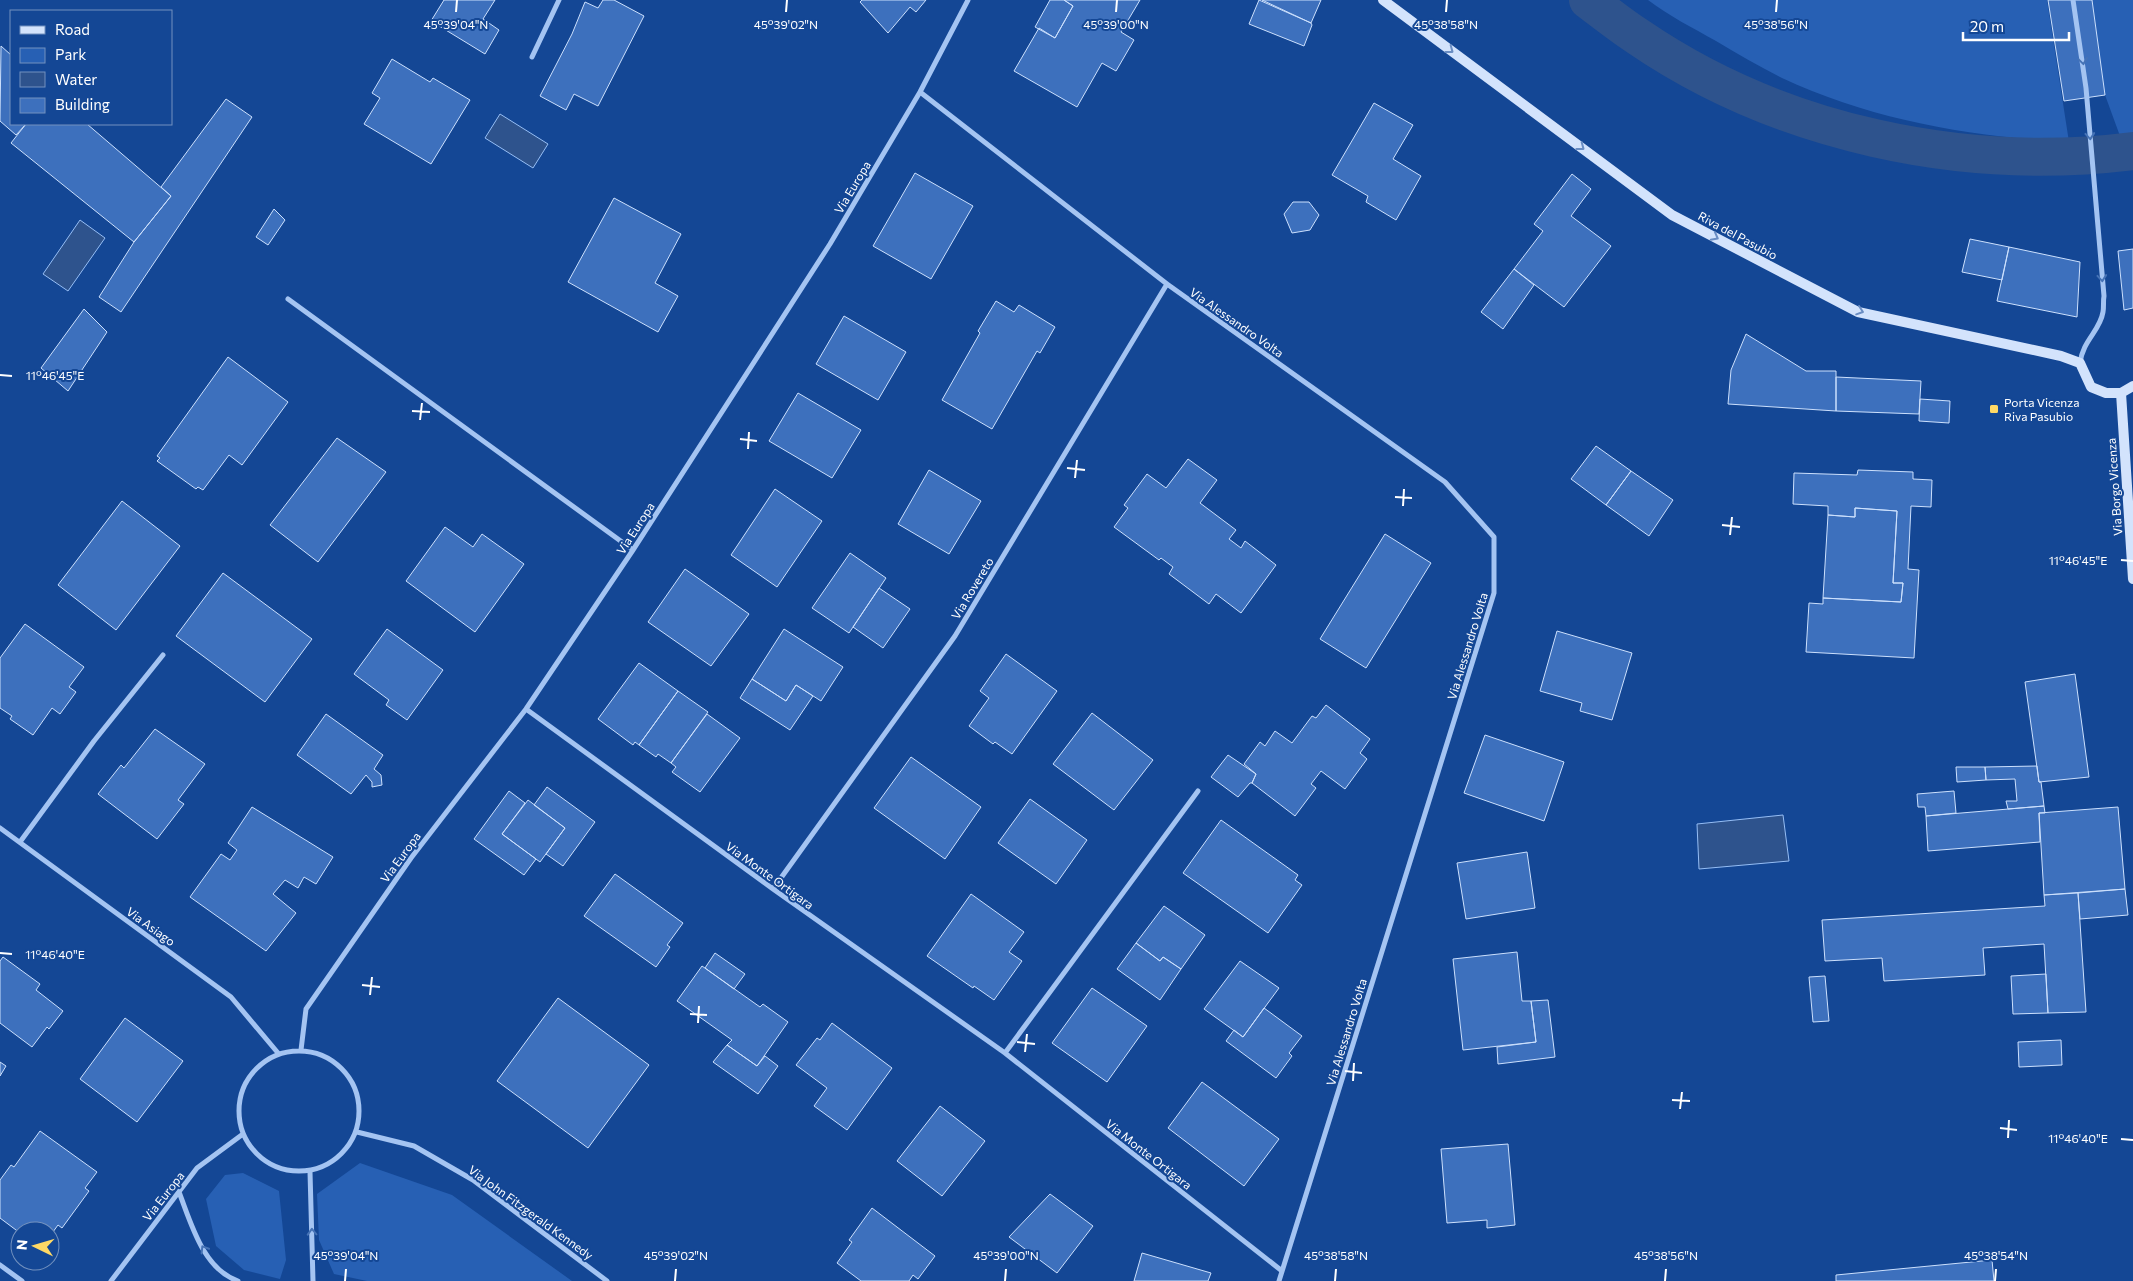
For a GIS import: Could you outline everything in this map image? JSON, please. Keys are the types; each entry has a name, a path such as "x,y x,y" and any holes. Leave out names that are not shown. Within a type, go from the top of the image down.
{"street":[{"path":"532,57 558,0"},
{"name":"Via Europa","path":"300,1050 306,1009 411,858 526,709 633,550 830,244 920,92 968,0"},
{"name":"Riva del Pasubio","path":"1383,0 1672,215 1858,312 2038,351 2080,363"},
{"path":"2073,0 2086,88 2103,312 2098,325 2082,351 2080,363 2091,387 2106,393 2120,393 2133,386"},
{"name":"Via Alessandro Volta","path":"920,92 1167,284 1445,482 1494,537 1494,593 1279,1281"},
{"name":"Via Rovereto","path":"773,889 955,636 1167,284"},
{"path":"288,299 633,550"},
{"name":"Via Borgo Vicenza","path":"2120,393 2133,579"},
{"path":"20,842 94,741 163,656"},
{"name":"Via Monte Ortigara","path":"526,709 773,889 1005,1053 1282,1271"},
{"path":"1005,1053 1198,791"},
{"name":"Via Asiago","path":"0,828 231,997 278,1054"},
{"path":"300,1050 328,1058 350,1077 360,1104 357,1132 346,1151 330,1164 310,1172 282,1170 258,1157 243,1134 238,1110 243,1086 258,1066 278,1054 300,1050"},
{"name":"Via John Fitzgerald Kennedy","path":"357,1132 414,1146 473,1180 607,1281"},
{"name":"Via Europa","path":"111,1281 197,1168 243,1134"},
{"path":"310,1172 313,1281"},
{"path":"179,1192 202,1248 225,1277 238,1281"},
{"path":"0,1265 22,1281"}],"green space":[{"path":"1648,0 2047,0 2069,142 2032,140 1959,131 1922,124 1851,105 1816,93 1774,74 1681,22"},
{"path":"2092,0 2133,0 2133,133 2120,136 2105,95"},
{"path":"360,1163 452,1195 572,1281 367,1281 334,1274 319,1240 317,1194"},
{"path":"243,1173 279,1191 286,1260 280,1279 244,1270 216,1246 206,1199 225,1175"}],"water":[{"path":"500,114 548,144 533,168 485,138"},
{"path":"80,220 105,238 68,291 43,274"},
{"path":"1783,815 1789,861 1699,869 1697,824"}],"building":[{"path":"444,0 495,0 483,19 499,30 485,54 431,21"},
{"path":"603,0 614,0 644,16 598,106 574,94 566,110 540,96 572,34 585,2 598,8"},
{"path":"862,0 926,0 916,12 910,7 888,33 860,2"},
{"path":"1050,0 1064,0 1073,6 1055,38 1035,27"},
{"path":"1064,0 1140,0 1121,32 1134,40 1116,71 1102,63 1077,107 1014,71 1039,28 1055,38 1073,6"},
{"path":"1259,0 1311,23 1312,25 1304,46 1249,24"},
{"path":"1262,0 1321,0 1311,23"},
{"path":"2048,0 2092,0 2105,95 2064,101"},
{"path":"1,46 10,54 10,125 25,125 16,135 0,121"},
{"path":"392,59 430,82 433,78 470,100 431,164 364,124 380,98 372,93"},
{"path":"226,99 252,117 121,312 99,297 134,242 171,196 161,187"},
{"path":"1374,103 1413,125 1393,159 1421,176 1396,220 1366,202 1368,196 1332,175"},
{"path":"25,125 88,125 171,196 134,242 11,143"},
{"path":"915,173 973,206 931,279 873,246"},
{"path":"1572,174 1591,189 1571,216 1611,246 1564,307 1514,269 1543,231 1534,224"},
{"path":"614,198 681,234 655,283 678,296 658,332 568,282"},
{"path":"1293,202 1309,202 1319,215 1310,230 1292,233 1284,214"},
{"path":"274,209 285,220 268,245 256,237"},
{"path":"1970,239 2009,247 2002,280 1962,272"},
{"path":"2009,247 2080,262 2077,317 1997,301"},
{"path":"2133,249 2133,308 2124,310 2118,251"},
{"path":"1514,269 1534,285 1503,329 1481,312"},
{"path":"996,301 1014,312 1019,305 1055,327 1040,353 1037,351 992,429 942,400"},
{"path":"84,309 107,332 68,391 41,368"},
{"path":"844,316 906,352 878,400 816,364"},
{"path":"1746,334 1806,371 1836,371 1836,411 1728,404 1731,370"},
{"path":"228,357 288,402 242,465 229,455 203,490 198,487 196,489 157,461 160,458 157,456"},
{"path":"1836,377 1921,381 1919,414 1836,411"},
{"path":"798,393 861,430 832,478 769,441"},
{"path":"1920,399 1950,401 1949,423 1919,421"},
{"path":"337,438 386,472 318,562 270,525"},
{"path":"1596,446 1631,471 1606,505 1571,479"},
{"path":"1188,459 1217,480 1200,503 1236,530 1229,539 1241,548 1245,541 1276,565 1241,613 1216,594 1209,604 1169,574 1173,567 1161,558 1159,560 1114,527 1128,508 1124,505 1147,474 1166,488"},
{"path":"929,470 981,501 949,554 898,524"},
{"path":"1858,470 1913,472 1913,479 1932,480 1931,507 1911,506 1908,569 1919,570 1914,658 1806,652 1809,603 1823,604 1823,598 1901,602 1903,583 1893,583 1897,511 1855,508 1855,517 1828,515 1828,506 1793,504 1794,473 1857,475"},
{"path":"1631,471 1673,500 1649,536 1606,505"},
{"path":"775,489 822,521 777,587 731,555"},
{"path":"122,501 180,546 116,630 58,585"},
{"path":"1855,508 1897,511 1893,583 1903,583 1901,602 1823,598 1828,515 1855,517"},
{"path":"445,527 473,547 482,534 524,564 475,632 406,581"},
{"path":"1385,534 1431,563 1366,668 1320,639"},
{"path":"850,553 886,578 849,633 812,608"},
{"path":"685,569 749,614 711,666 648,622"},
{"path":"223,573 312,639 265,702 176,636"},
{"path":"879,588 910,609 883,648 853,627"},
{"path":"25,624 84,667 69,687 76,692 60,714 52,708 33,735 10,719 12,716 0,708 0,658"},
{"path":"387,629 443,670 407,720 386,705 389,700 354,674"},
{"path":"784,629 843,667 821,701 796,685 786,701 752,679"},
{"path":"1557,631 1632,653 1612,720 1580,711 1582,703 1540,691"},
{"path":"1006,654 1057,691 1012,754 995,742 993,744 969,726 989,698 980,691"},
{"path":"639,663 678,691 639,745 635,742 633,745 598,719"},
{"path":"2075,674 2089,777 2039,782 2025,682"},
{"path":"752,679 786,701 796,685 813,696 790,730 740,698"},
{"path":"678,691 708,712 671,763 658,754 656,757 639,745"},
{"path":"1326,705 1370,739 1360,753 1367,759 1345,789 1321,771 1311,784 1316,788 1295,816 1252,783 1256,774 1244,764 1260,742 1265,746 1275,731 1292,743 1312,716 1316,718"},
{"path":"1092,713 1153,760 1114,810 1053,764"},
{"path":"326,714 383,755 374,769 381,775 382,785 372,787 372,782 366,775 351,794 297,755"},
{"path":"707,714 740,738 700,792 672,772 676,767 671,763"},
{"path":"155,729 205,764 178,800 184,804 157,839 98,794 121,765 124,768"},
{"path":"1485,735 1564,762 1544,821 1464,793"},
{"path":"1228,755 1256,774 1252,783 1238,797 1211,777"},
{"path":"911,757 981,807 945,859 874,808"},
{"path":"2037,766 2044,806 2008,809 2006,801 2017,801 2015,779 1986,780 1985,767"},
{"path":"1956,767 1985,767 1986,780 1957,782"},
{"path":"547,787 595,822 563,866 546,854 565,828 534,805"},
{"path":"509,791 525,803 502,834 536,859 524,875 474,839"},
{"path":"1954,791 1956,813 1926,816 1925,807 1918,807 1917,794"},
{"path":"1030,799 1087,840 1056,884 998,843"},
{"path":"528,800 565,828 540,862 502,834"},
{"path":"2044,806 2045,813 2039,813 2040,842 1928,851 1926,816"},
{"path":"252,807 333,857 316,884 304,877 298,888 285,880 273,894 296,913 266,951 190,897 221,854 230,860 237,850 228,843"},
{"path":"2118,807 2125,889 2044,895 2039,813"},
{"path":"1221,820 1298,875 1295,880 1302,885 1268,933 1183,873"},
{"path":"1527,852 1535,908 1466,919 1457,863"},
{"path":"615,874 683,923 667,945 670,947 656,967 584,916"},
{"path":"2125,889 2128,915 2080,919 2078,893"},
{"path":"2078,893 2086,1012 2048,1013 2044,944 1983,948 1985,975 1884,981 1882,958 1825,961 1822,920 2045,906 2044,895"},
{"path":"971,894 1024,932 1009,952 1022,961 994,1000 927,956"},
{"path":"1164,906 1205,935 1181,969 1163,957 1160,961 1136,943"},
{"path":"1136,943 1160,961 1163,957 1181,969 1160,1000 1117,969"},
{"path":"1517,952 1522,1001 1531,1001 1536,1042 1463,1050 1453,959"},
{"path":"715,953 745,974 734,989 705,968"},
{"path":"3,957 40,984 36,990 63,1011 49,1029 47,1027 32,1047 0,1023 0,961"},
{"path":"1240,961 1279,988 1243,1037 1204,1009"},
{"path":"702,966 760,1007 763,1004 788,1022 757,1066 727,1045 732,1040 677,1001"},
{"path":"2046,974 2048,1013 2013,1014 2011,976"},
{"path":"1825,976 1829,1021 1813,1022 1809,977"},
{"path":"1092,988 1147,1026 1107,1082 1052,1043"},
{"path":"558,998 649,1065 588,1148 497,1081"},
{"path":"1548,1000 1555,1057 1498,1064 1497,1047 1536,1042 1531,1001"},
{"path":"1264,1008 1302,1036 1289,1053 1292,1056 1276,1078 1226,1041 1234,1030 1243,1037"},
{"path":"125,1018 183,1061 137,1122 80,1079"},
{"path":"832,1023 892,1068 847,1130 814,1106 827,1088 796,1065 817,1038 820,1040"},
{"path":"2061,1040 2062,1065 2019,1067 2018,1042"},
{"path":"727,1045 757,1066 765,1056 778,1066 758,1094 713,1062"},
{"path":"0,1062 6,1066 0,1076"},
{"path":"1202,1082 1279,1139 1244,1186 1168,1128"},
{"path":"940,1106 985,1141 942,1196 897,1161"},
{"path":"40,1131 97,1172 85,1188 89,1191 62,1228 60,1226 60,1221 10,1221 10,1226 0,1218 0,1180 11,1165 14,1167"},
{"path":"1508,1144 1515,1225 1487,1228 1487,1220 1447,1223 1441,1149"},
{"path":"1050,1194 1093,1226 1057,1273 1009,1237"},
{"path":"872,1208 935,1256 918,1279 913,1275 909,1281 861,1281 837,1263 852,1242 849,1240"},
{"path":"1142,1253 1211,1273 1208,1281 1134,1281"},
{"path":"1992,1260 1994,1281 1836,1281 1836,1275"}],"waterway":[{"path":"1588,0 1631,32 1692,70 1751,98 1812,121 1875,138 1939,150 2004,156 2069,156 2133,151"}],"place":[{"name":"Porta Vicenza Riva Pasubio","path":"1994,409"}]}
